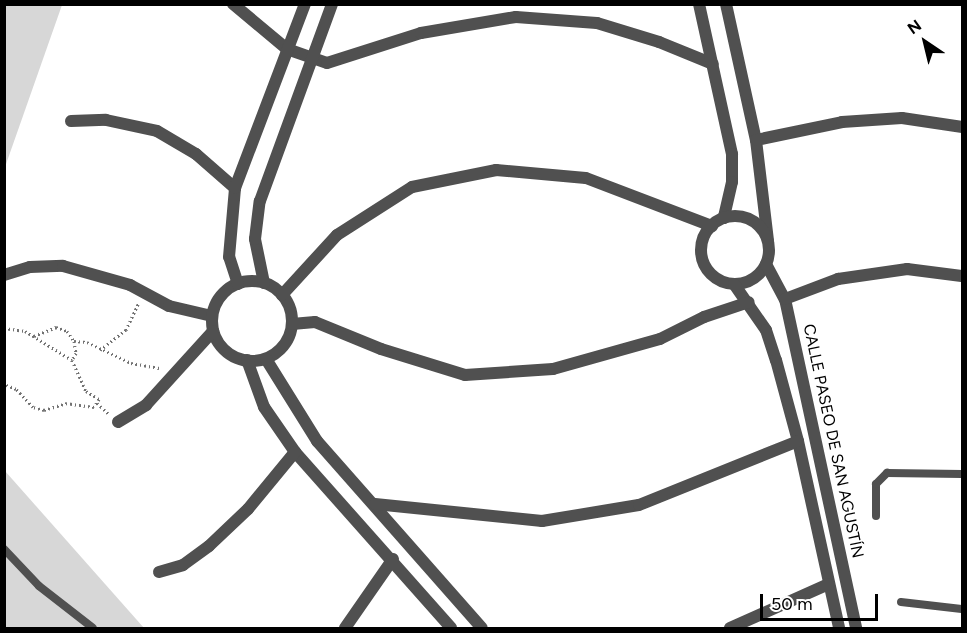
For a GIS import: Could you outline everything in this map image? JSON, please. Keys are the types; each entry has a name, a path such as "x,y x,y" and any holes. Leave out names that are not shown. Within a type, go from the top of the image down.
{"street":[{"path":"233,4 287,50 327,63 421,33 516,18 597,24 659,42 712,64"},
{"path":"238,284 229,257 235,188 305,4"},
{"path":"264,283 255,239 260,201 333,4"},
{"path":"699,4 732,154 732,182 724,218"},
{"path":"728,5 756,140 768,240 766,264 756,277 734,284 712,275 702,257 702,245 712,226 724,218 747,218 762,230 768,240"},
{"path":"756,140 842,122 902,118 963,127"},
{"path":"71,121 106,120 157,131 196,154 235,188"},
{"path":"282,295 337,235 411,187 496,170 586,178 712,226"},
{"name":"CALLE PASEO DE SAN AGUSTÍN","path":"766,264 785,299 856,628"},
{"path":"4,275 30,267 63,266 146,293 169,306 212,316"},
{"path":"785,299 838,279 907,269 963,276"},
{"path":"264,283 282,295 292,324 285,344 266,358 247,360 224,350 213,331 212,316 226,291 238,284 264,283"},
{"name":"CALLE PASEO DE SAN AGUSTÍN","path":"734,284 749,302 766,330 798,441 839,628"},
{"path":"292,324 315,322 381,349 465,375 553,369 660,339 704,317 749,302"},
{"path":"118,422 146,405 174,371 213,331"},
{"path":"266,358 317,441 375,504 482,628"},
{"path":"247,360 264,407 295,452 393,559 451,628"},
{"path":"375,504 542,521 639,505 798,441"},
{"path":"159,572 183,565 208,546 248,509 295,452"},
{"path":"345,628 393,559"},
{"path":"730,628 829,584"}],"lane":[{"path":"876,516 876,484 887,473 963,474"},
{"path":"4,549 39,586 93,628"},
{"path":"901,602 963,609"}],"path":[{"path":"100,350 126,330 146,293"},
{"path":"34,336 56,327 67,331 74,341 76,353 72,360"},
{"path":"4,328 18,328 72,360 86,391 99,399 94,407 67,403 44,410 33,407 16,389 4,384"},
{"path":"74,341 87,342 131,363 174,371"}],"shaded area":[{"path":"4,5 62,5 5,167"},
{"path":"5,471 144,628 5,628"}]}
